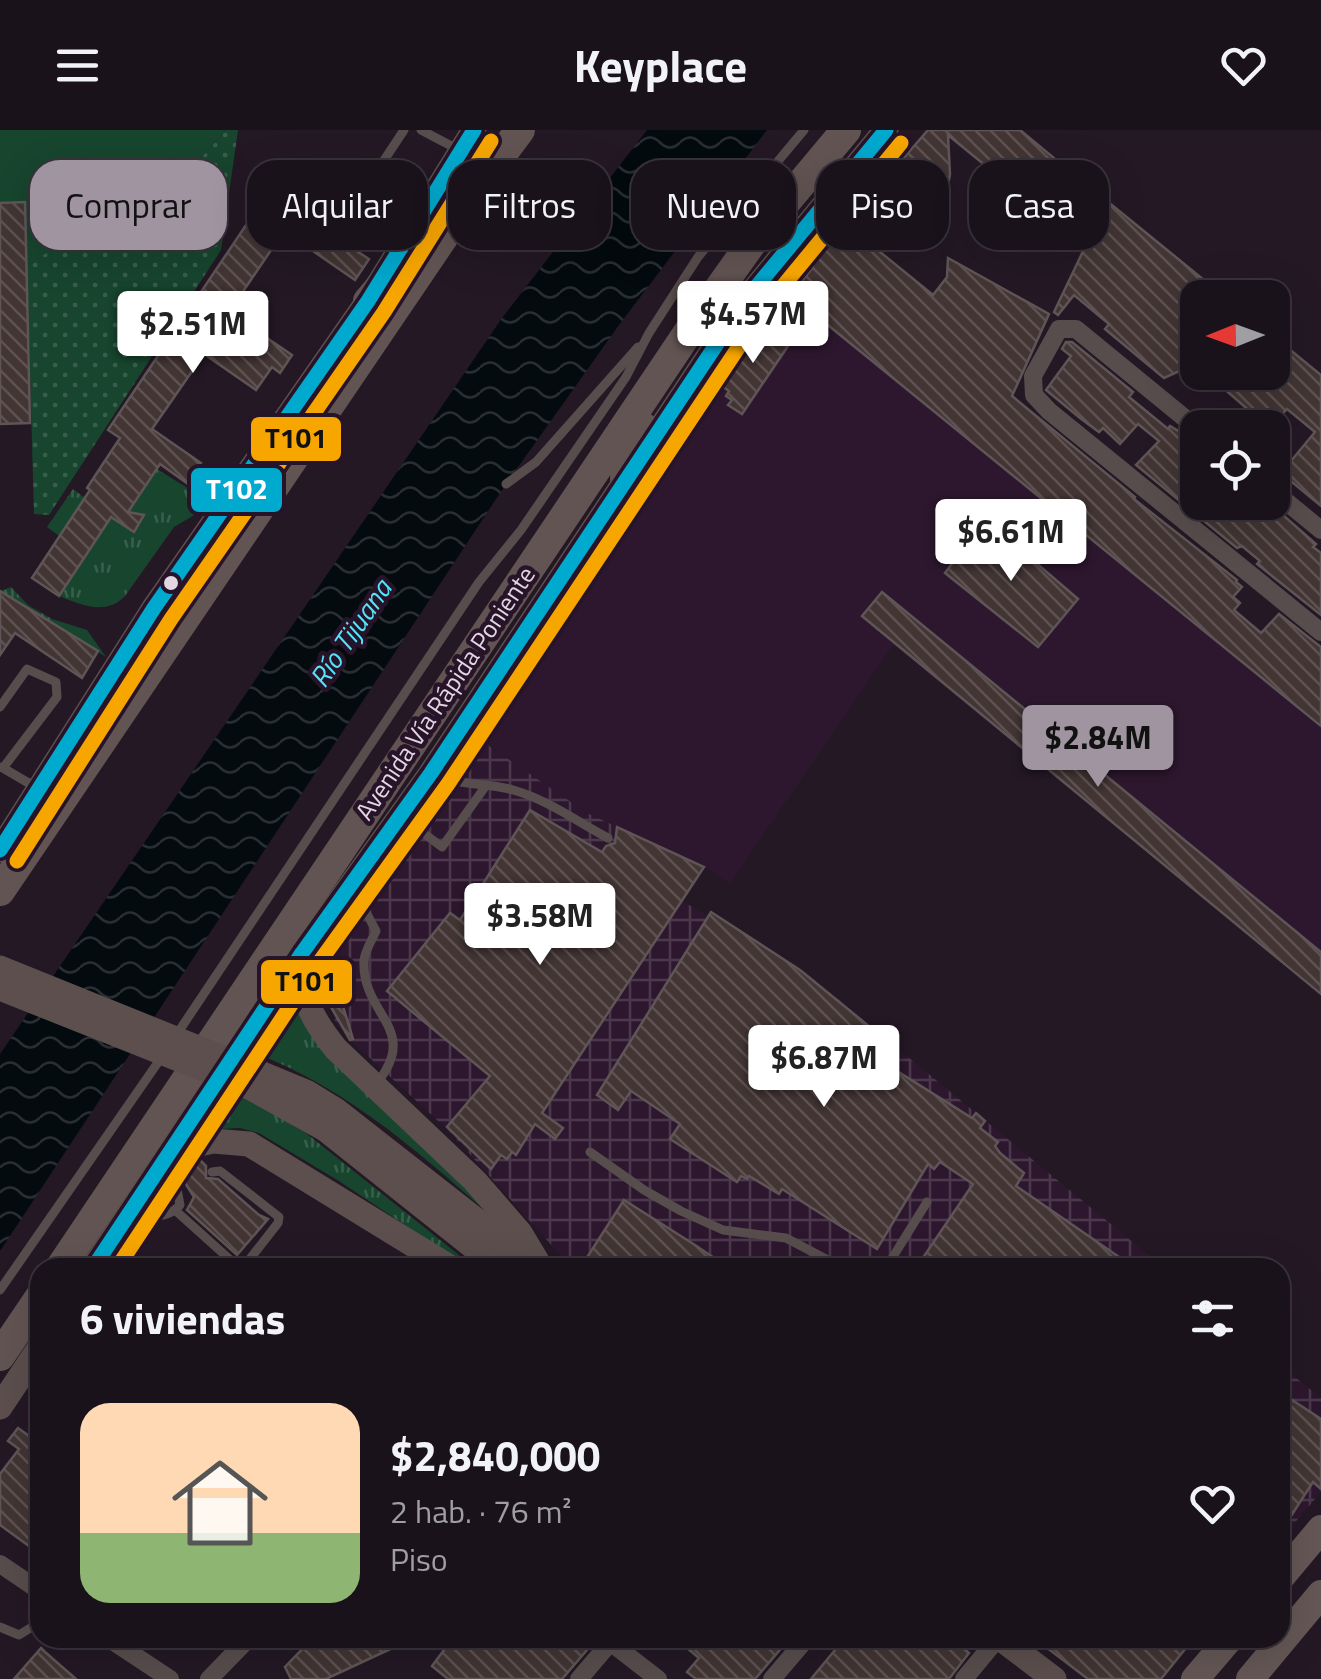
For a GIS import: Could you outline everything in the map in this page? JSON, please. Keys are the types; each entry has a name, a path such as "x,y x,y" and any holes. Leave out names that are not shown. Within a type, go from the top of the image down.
{"highway":[{"path":"368,301 404,262 501,130"},
{"path":"0,891 231,546 520,130"},
{"name":"Avenida Vía Rápida Poniente","path":"796,190 846,130"},
{"name":"Avenida Vía Rápida Poniente","path":"67,1258 678,346 747,250"},
{"path":"625,479 626,455 746,268 751,250"},
{"path":"0,1356 30,1311"}],"main road":[{"path":"100,1258 302,952 431,772 748,298 804,225 886,130"},
{"path":"428,205 468,141"},
{"path":"2,846 156,606 400,250"},
{"path":"302,952 303,985 312,1019 336,1049 507,1216 532,1258"},
{"path":"0,968 255,1081 325,1130 487,1258"},
{"path":"0,988 255,1081 306,1092 526,1258"},
{"path":"168,1155 197,1142 249,1144 435,1258"},
{"path":"0,1407 30,1362"},
{"path":"1290,1556 1321,1529"},
{"path":"1290,1631 1321,1594"},
{"path":"1012,1648 1054,1679"},
{"path":"1195,1679 1221,1648"},
{"path":"1250,1679 1276,1648"}],"street":[{"path":"1180,413 1076,329 1059,329 1033,376 1034,395 1049,411 1180,517"},
{"path":"1290,505 1321,530"},
{"path":"1183,520 1321,632"},
{"path":"0,1564 30,1585"},
{"path":"123,1648 170,1679"},
{"path":"210,1679 239,1648"},
{"path":"579,1679 603,1648"},
{"path":"621,1648 658,1679"},
{"path":"772,1679 798,1648"},
{"path":"964,1679 990,1648"}],"lane":[{"path":"384,160 404,130"},
{"path":"421,130 468,141"},
{"path":"0,1290 162,1056 478,582 521,530 626,377 698,257 804,130"},
{"path":"506,484 536,462 649,333"},
{"path":"0,707 28,669 56,682 57,697 1,768 39,790"},
{"path":"431,772 468,786 527,795 608,838"},
{"path":"400,816 442,846 485,787"},
{"path":"344,893 367,914 376,931 364,957 366,984 396,1039 390,1067 374,1086"},
{"path":"590,1152 681,1211 723,1230 786,1238 824,1258"},
{"path":"168,1155 178,1208 229,1258"},
{"path":"212,1172 220,1171 279,1217 251,1258"},
{"path":"128,1216 159,1217 178,1208 190,1194"},
{"path":"892,1258 927,1202"},
{"path":"0,1627 19,1634 30,1628"}],"shaded area":[{"path":"800,260 1321,678 1321,994 893,645 730,884 704,867 587,813 476,737 662,457"},
{"path":"476,737 587,813 704,867 682,901 806,973 1152,1258 563,1258 450,1132 336,1023 326,992 333,959"},
{"path":"1290,1373 1321,1398 1321,1492 1290,1528"}],"green space":[{"path":"0,130 226,130 197,160 30,160 30,250 52,250 0,282"},
{"path":"226,130 238,130 227,208 227,160 197,160"},
{"path":"51,250 221,250 49,515 34,514 27,265"},
{"path":"157,469 213,504 174,527 118,602 93,607 59,596 111,517 134,532 126,515"},
{"path":"73,489 85,498 59,536 47,527"},
{"path":"11,587 28,605 52,619 87,630 106,657 0,591"},
{"path":"298,981 300,993 504,1227 416,1151 354,1105 288,1067 252,1052"},
{"path":"227,1092 259,1105 306,1133 463,1258 454,1258 259,1133 240,1128 199,1130"}],"water":[{"name":"Río Tijuana","path":"647,130 767,130 744,160 631,160 631,250 676,250 506,484 0,1251 0,1054 502,318 554,250 611,250 611,177"}],"building":[{"path":"928,130 1020,130 1056,160 979,160 948,135 950,174 949,180 949,160 902,160"},
{"path":"25,202 30,423 0,424 0,203"},
{"path":"1109,203 1204,280 1180,280 1180,371 1164,378 1105,329 1109,324 1074,295 1058,315 1054,312 1084,250 1109,250"},
{"path":"247,224 247,250 271,250 229,312 292,355 280,373 272,367 256,390 204,354 152,429 201,463 188,484 160,464 128,512 144,515 134,532 111,517 59,596 32,578 120,438 108,430"},
{"path":"312,250 355,250 369,259 355,280"},
{"path":"819,250 878,250 933,295 947,277 948,258 1049,314 1012,396 1237,580 1242,587 1233,597 1240,603 1234,610 1261,633 1279,614 1321,647 1321,726 791,295 813,267 808,263"},
{"path":"759,322 790,343 742,414 728,405 732,400 726,396 729,391 718,383"},
{"path":"1066,342 1072,342 1133,392 1129,397 1168,429 1170,426 1180,432 1180,501 1136,465 1159,441 1138,424 1120,444 1046,390 1071,356 1062,349"},
{"path":"1290,350 1321,375 1321,506 1290,480 1290,462 1315,432 1287,409 1248,410 1226,390 1290,390"},
{"path":"985,519 1078,599 1038,647 945,573"},
{"path":"1203,520 1289,520 1321,553 1321,615 1257,564 1260,561 1242,546 1237,548"},
{"path":"0,591 98,651 82,678 15,633 0,655"},
{"path":"882,592 1321,952 1321,994 862,616"},
{"path":"530,810 602,852 615,843 617,827 704,867 542,1113 563,1128 555,1139 535,1124 516,1155 512,1152 507,1159 501,1155 491,1169 447,1127 490,1076 387,991 450,913 460,920"},
{"path":"711,912 800,970 881,1036 870,1054 972,1118 976,1113 985,1121 980,1128 998,1142 995,1146 1000,1153 1024,1173 1016,1186 1120,1258 923,1258 973,1184 940,1162 934,1169 928,1164 877,1249 782,1189 779,1194 749,1176 741,1176 737,1182 670,1139 680,1124 631,1091 618,1110 597,1095"},
{"path":"338,990 353,1039 350,1040 327,1000 326,991"},
{"path":"200,1160 206,1166 206,1178 218,1179 268,1219 237,1255 187,1210 194,1197 182,1178 191,1162"},
{"path":"624,1200 714,1258 587,1258"},
{"path":"1290,1399 1321,1419 1321,1489 1313,1482 1291,1516"},
{"path":"18,1428 30,1437 30,1547 0,1525 0,1474 19,1449 8,1441"},
{"path":"41,1648 45,1652 76,1679 14,1679"},
{"path":"303,1648 393,1648 326,1679 291,1679 285,1667"},
{"path":"446,1648 587,1650 562,1679 448,1679 432,1666"},
{"path":"687,1648 781,1648 755,1679 696,1679 687,1672 699,1658"},
{"path":"837,1648 963,1648 969,1653 949,1679 811,1679"},
{"path":"1047,1648 1186,1648 1161,1679 1088,1679"}],"transit line":[{"name":"T102","path":"0,850 154,608 368,301 474,130"},
{"name":"T102","path":"100,1258 302,953 431,773 748,297 886,130"},
{"name":"T101","path":"17,861 171,619 384,312 491,141"},
{"name":"T101","path":"124,1258 318,964 448,784 764,309 901,143"}]}
